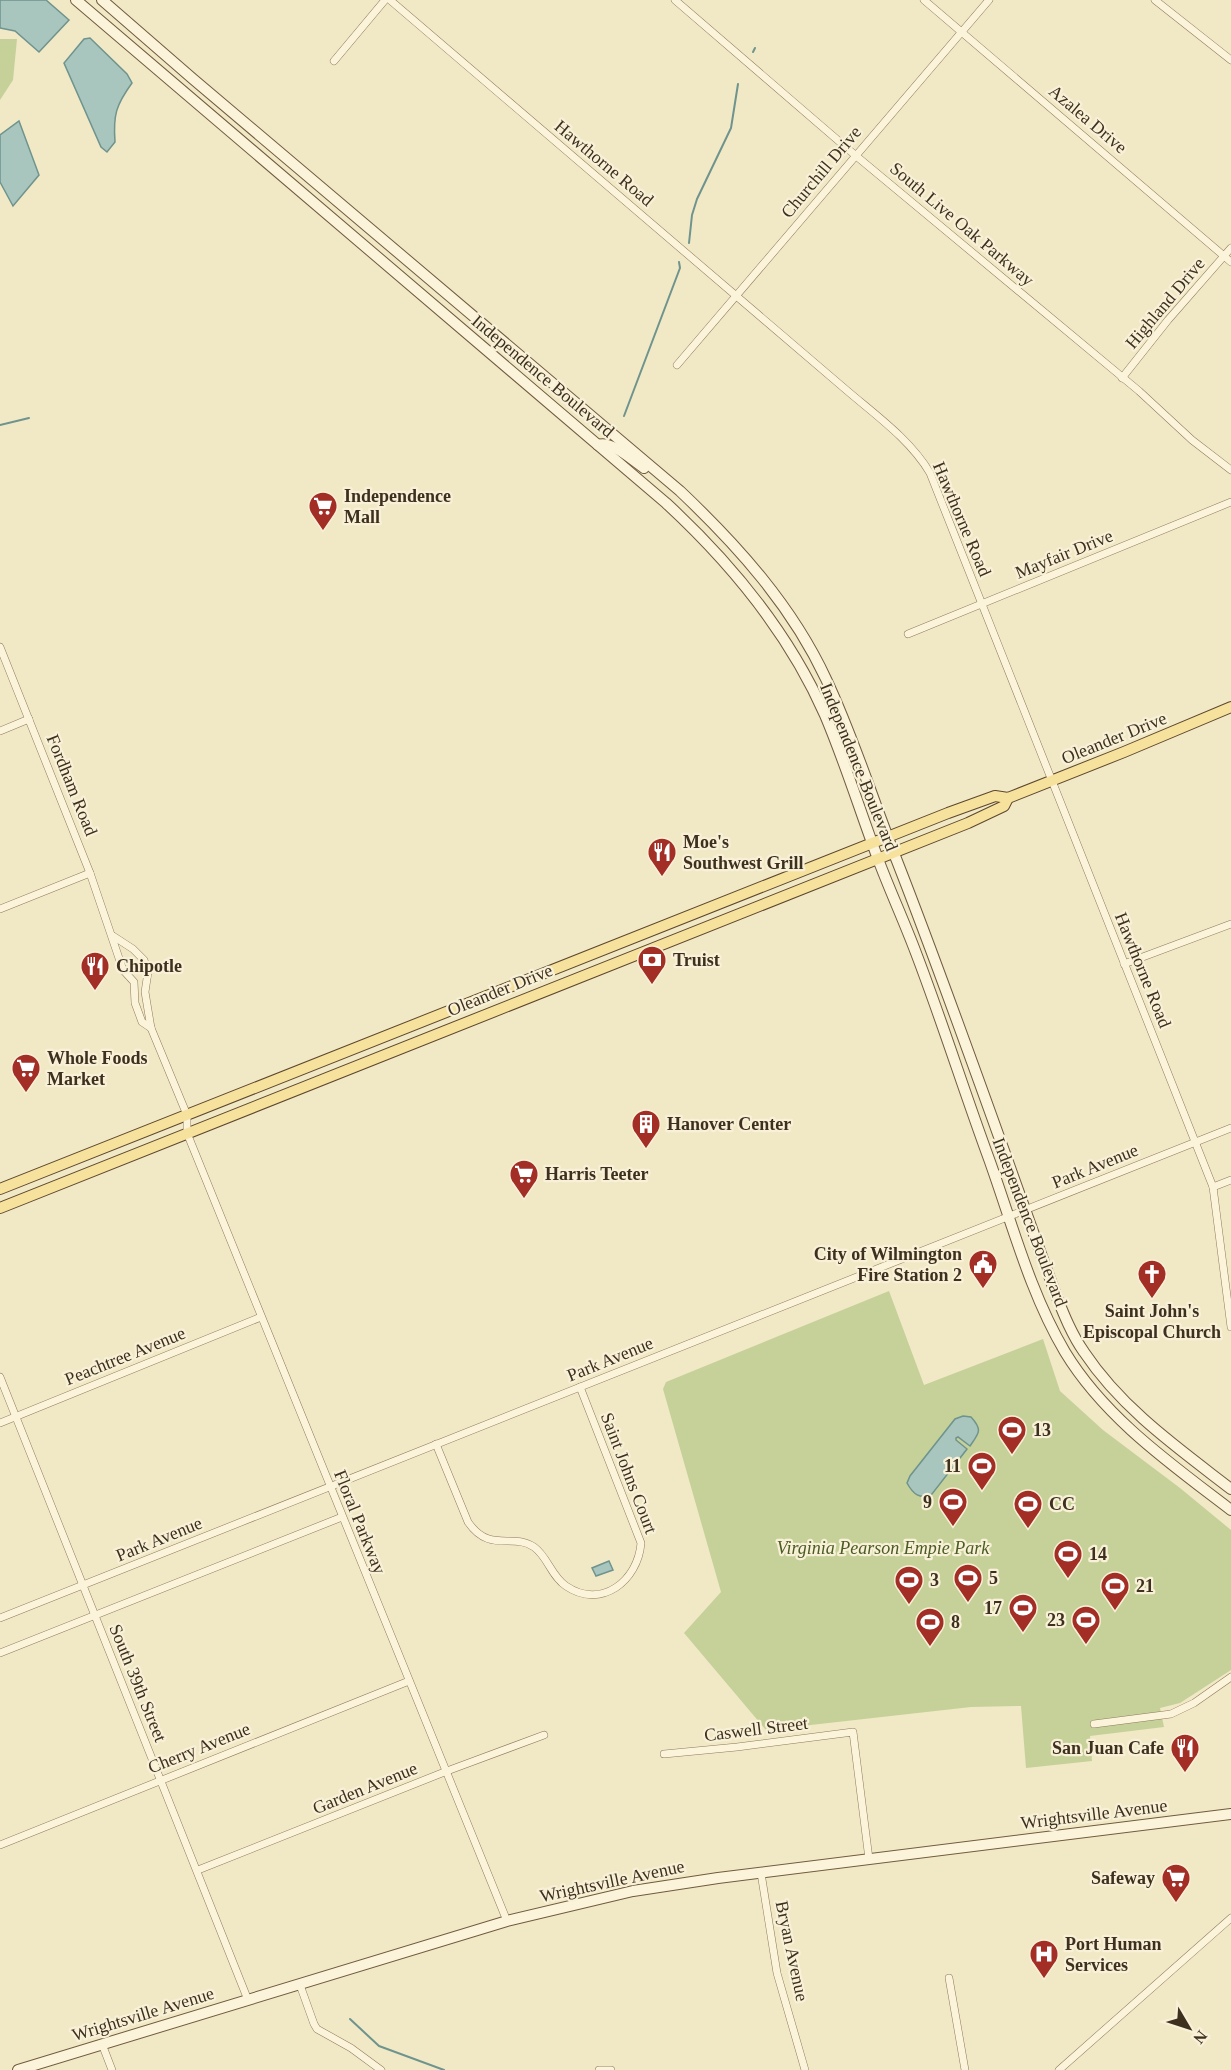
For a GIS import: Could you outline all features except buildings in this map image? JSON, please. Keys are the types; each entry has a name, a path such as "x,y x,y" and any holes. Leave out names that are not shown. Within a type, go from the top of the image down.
{"main road":[{"name":"Independence Boulevard","path":"76,0 598,445 703,537 739,578 798,662 821,706 916,954 1030,1276 1066,1352 1091,1388 1132,1431 1231,1510"},
{"name":"Independence Boulevard","path":"102,0 680,491 723,532 779,600 812,652 836,701 932,950 1065,1318 1095,1368 1119,1396 1149,1424 1231,1489"},
{"path":"598,445 605,443 613,445 680,491"},
{"name":"Oleander Drive","path":"0,1190 888,837 995,796 1008,798 1231,707"},
{"name":"Oleander Drive","path":"0,1208 968,823 1004,806 1008,798"},
{"name":"Wrightsville Avenue","path":"18,2070 507,1921 633,1891 869,1858 1231,1814"}],"street":[{"path":"334,61 388,0"},
{"name":"Hawthorne Road","path":"388,0 879,418 917,454 930,473 1213,1187 1231,1327"},
{"name":"South Live Oak Parkway","path":"675,0 855,155 1122,378 1192,440 1231,470"},
{"name":"Azalea Drive","path":"924,0 1231,262"},
{"name":"Churchill Drive","path":"677,365 989,0"},
{"path":"1155,0 1231,60"},
{"name":"Highland Drive","path":"1122,378 1168,320 1231,249"},
{"name":"Mayfair Drive","path":"908,634 1231,502"},
{"name":"Fordham Road","path":"0,647 90,873 123,970 134,982 137,1012 142,1022 152,1028"},
{"path":"0,731 29,720"},
{"path":"0,909 90,873"},
{"path":"1124,964 1231,924"},
{"name":"Fordham Road","path":"113,936 133,949 144,960 148,972 145,992 152,1028 187,1115 187,1133"},
{"name":"Park Avenue","path":"0,1618 1231,1128"},
{"name":"Floral Parkway","path":"187,1133 507,1921"},
{"path":"1213,1187 1231,1180"},
{"name":"Peachtree Avenue","path":"0,1423 261,1317"},
{"name":"South 39th Street","path":"0,1377 248,2000"},
{"name":"Saint Johns Court","path":"436,1444 468,1522 477,1532 492,1540 519,1542 534,1547 557,1579 574,1591 591,1595 609,1592 623,1583 631,1574 638,1560 640,1543 580,1387"},
{"path":"0,1653 342,1517"},
{"path":"1094,1724 1171,1714 1194,1702 1231,1677"},
{"name":"Cherry Avenue","path":"0,1845 410,1681"},
{"name":"Caswell Street","path":"664,1754 853,1732 869,1858"},
{"name":"Garden Avenue","path":"198,1870 544,1735"},
{"name":"Bryan Avenue","path":"761,1873 777,1973 805,2070"},
{"path":"1059,2070 1231,1918"},
{"path":"949,1978 965,2070"},
{"path":"300,1985 317,2029 351,2048 381,2070"},
{"path":"102,2044 112,2070"},
{"path":"599,2070 610,2070"}],"green space":[{"path":"0,39 17,39 13,80 0,100"},
{"name":"Virginia Pearson Empie Park","path":"889,1291 924,1385 1043,1339 1060,1391 1103,1430 1231,1530 1231,1670 1180,1703 1160,1708 1164,1727 1090,1736 1092,1761 1026,1768 1021,1706 971,1707 766,1730 684,1633 721,1592 663,1389 666,1382"}],"water":[{"path":"0,0 46,0 69,20 39,52 15,31 0,28"},
{"path":"90,38 127,74 132,83 119,104 115,117 115,142 107,152 101,147 64,63 84,39"},
{"path":"19,121 39,175 13,206 0,182 0,135"},
{"path":"963,1416 971,1417 977,1425 976,1438 970,1446 958,1437 956,1438 967,1449 932,1494 917,1495 907,1483 910,1476 955,1419"},
{"path":"609,1561 613,1570 596,1576 592,1568"}],"waterway":[{"path":"753,52 755,48"},
{"path":"689,243 692,215 697,199 731,128 738,84"},
{"path":"624,416 680,268 679,262"},
{"path":"0,425 29,418"},
{"path":"350,2019 379,2046 444,2070"}],"place":[{"name":"Independence Mall","path":"323,532"},
{"name":"Moe's Southwest Grill","path":"662,878"},
{"name":"Truist","path":"652,986"},
{"name":"Chipotle","path":"95,992"},
{"name":"Whole Foods Market","path":"26,1094"},
{"name":"Hanover Center","path":"646,1150"},
{"name":"Harris Teeter","path":"524,1200"},
{"name":"City of Wilmington Fire Station 2","path":"983,1290"},
{"name":"Saint John's Episcopal Church","path":"1152,1300"},
{"name":"13","path":"1012,1456"},
{"name":"11","path":"982,1492"},
{"name":"9","path":"953,1528"},
{"name":"CC","path":"1028,1530"},
{"name":"14","path":"1068,1580"},
{"name":"5","path":"968,1604"},
{"name":"3","path":"909,1606"},
{"name":"21","path":"1115,1612"},
{"name":"17","path":"1023,1634"},
{"name":"23","path":"1086,1646"},
{"name":"8","path":"930,1648"},
{"name":"San Juan Cafe","path":"1185,1774"},
{"name":"Safeway","path":"1176,1904"},
{"name":"Port Human Services","path":"1044,1980"}]}
